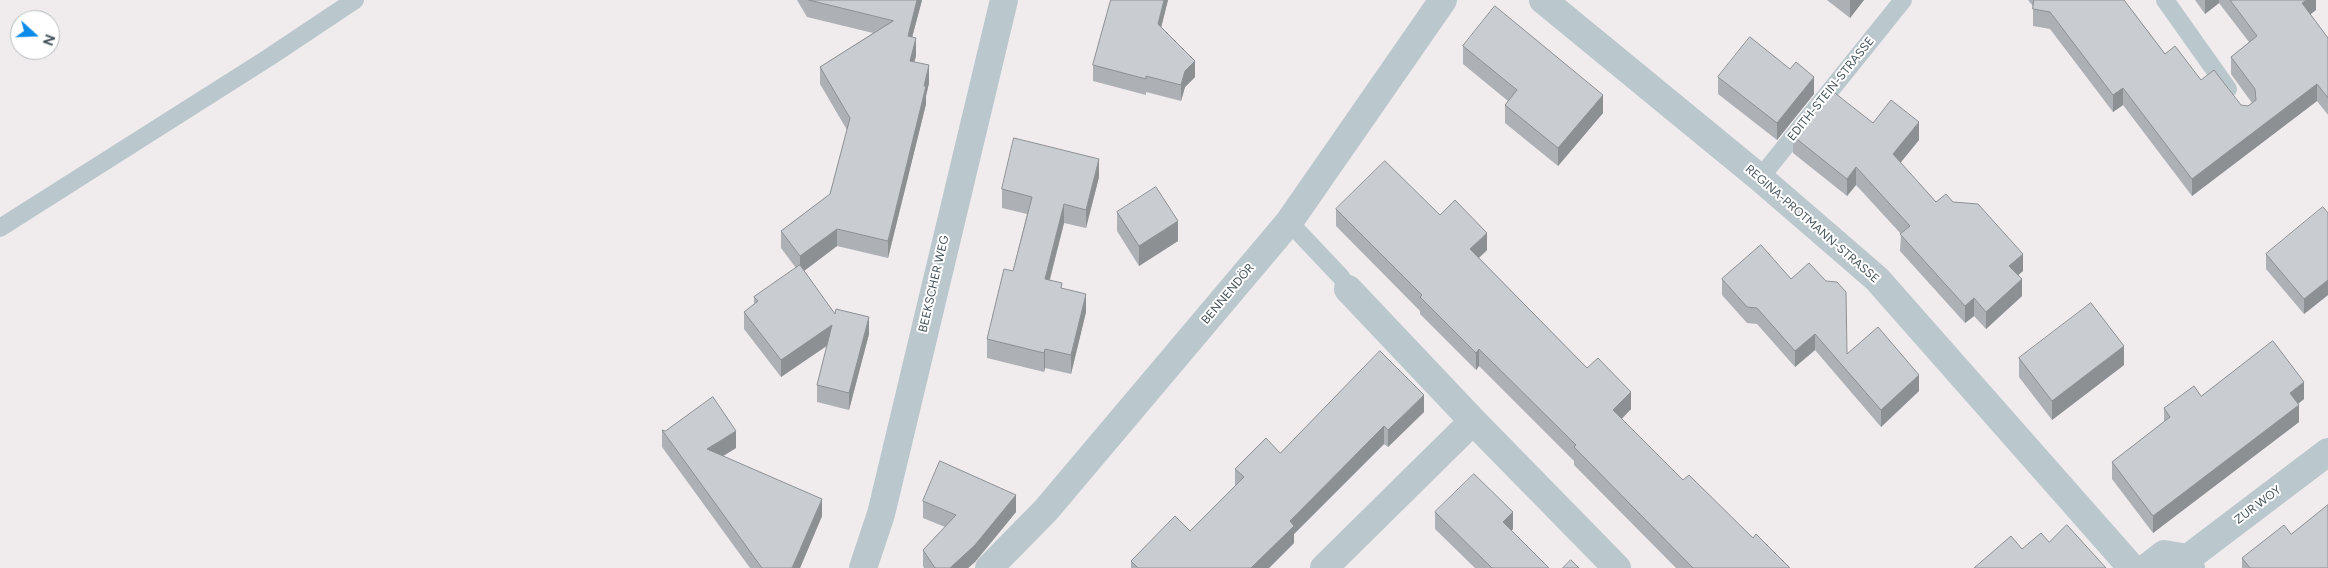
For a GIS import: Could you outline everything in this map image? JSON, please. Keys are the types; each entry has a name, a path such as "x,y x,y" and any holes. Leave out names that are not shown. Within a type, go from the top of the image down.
{"street":[{"name":"BEEKSCHER WEG","path":"863,568 881,514 1004,0"},
{"name":"BENNENDÖR","path":"989,568 1046,510 1289,222 1443,0"},
{"name":"REGINA-PROTMANN-STRASSE","path":"1543,0 1760,178 1877,279 2132,568"},
{"path":"1348,289 1472,421 1617,568"},
{"path":"1324,568 1472,421"},
{"name":"ZUR WOY","path":"2190,563 2328,452"},
{"path":"2146,568 2164,554 2190,563"}],"lane":[{"path":"0,228 268,58 355,0"},
{"name":"EDITH-STEIN-STRASSE","path":"1760,178 1903,0"},
{"path":"2165,0 2240,105"},
{"path":"1289,222 1341,277 1348,289"}],"building":[{"path":"809,0 917,0 908,36 916,38 910,61 929,65 924,86 926,86 888,241 837,229 800,256 781,231 830,194 850,118 820,67 893,21"},
{"path":"1111,0 1164,0 1158,24 1195,61 1185,71 1181,85 1146,76 1146,79 1093,65"},
{"path":"2034,0 2124,0 2165,54 2175,46 2201,80 2214,70 2241,105 2248,106 2256,100 2255,89 2231,57 2257,36 2230,0 2307,0 2302,3 2328,38 2328,98 2317,84 2192,179 2123,88 2113,95 2050,12 2033,9"},
{"path":"1495,6 1603,95 1558,148 1505,105 1517,90 1463,46"},
{"path":"1750,37 1790,69 1796,62 1814,77 1777,123 1718,77"},
{"path":"1831,90 1873,123 1891,100 1919,122 1893,154 1936,202 1946,194 1953,202 1978,204 2023,254 2009,266 2022,279 1986,312 1974,298 1965,306 1900,234 1910,226 1856,167 1847,179 1793,136"},
{"path":"1014,138 1099,159 1086,210 1064,204 1045,279 1062,283 1061,288 1086,294 1071,355 1045,349 1044,353 987,339 1004,269 1013,271 1032,197 1002,189"},
{"path":"1385,161 1440,215 1455,200 1487,233 1470,249 1587,368 1598,358 1631,392 1613,410 1683,480 1689,475 1753,538 1756,534 1790,568 1693,568 1574,447 1576,445 1479,349 1476,353 1420,297 1422,295 1336,209"},
{"path":"1156,187 1178,221 1139,246 1117,212"},
{"path":"2323,207 2328,213 2328,280 2304,299 2266,254"},
{"path":"1761,245 1791,279 1809,263 1826,281 1837,282 1846,292 1847,354 1878,327 1919,375 1881,410 1815,334 1795,351 1757,308 1747,307 1722,279"},
{"path":"800,265 835,314 836,309 869,317 849,393 817,385 832,325 781,360 744,312 758,301 754,297"},
{"path":"2091,303 2124,346 2052,401 2019,358"},
{"path":"2273,341 2304,382 2290,393 2299,405 2153,516 2112,462 2170,417 2164,408 2194,386 2201,396"},
{"path":"1380,351 1424,395 1388,430 1384,426 1290,521 1294,526 1251,568 1138,568 1131,561 1175,516 1190,531 1244,477 1235,469 1266,438 1280,453"},
{"path":"713,397 736,431 707,449 822,499 792,568 762,568 662,430 665,431"},
{"path":"940,461 1016,495 975,545 950,568 935,568 923,550 956,515 923,501"},
{"path":"1474,474 1513,512 1503,522 1549,568 1492,568 1435,512"},
{"path":"2328,505 2328,568 2250,568 2242,558 2284,525 2291,534"},
{"path":"2067,525 2106,568 1974,568 2011,536 2022,549 2041,533 2049,542"},
{"path":"1571,560 1579,568 1563,568"}]}
